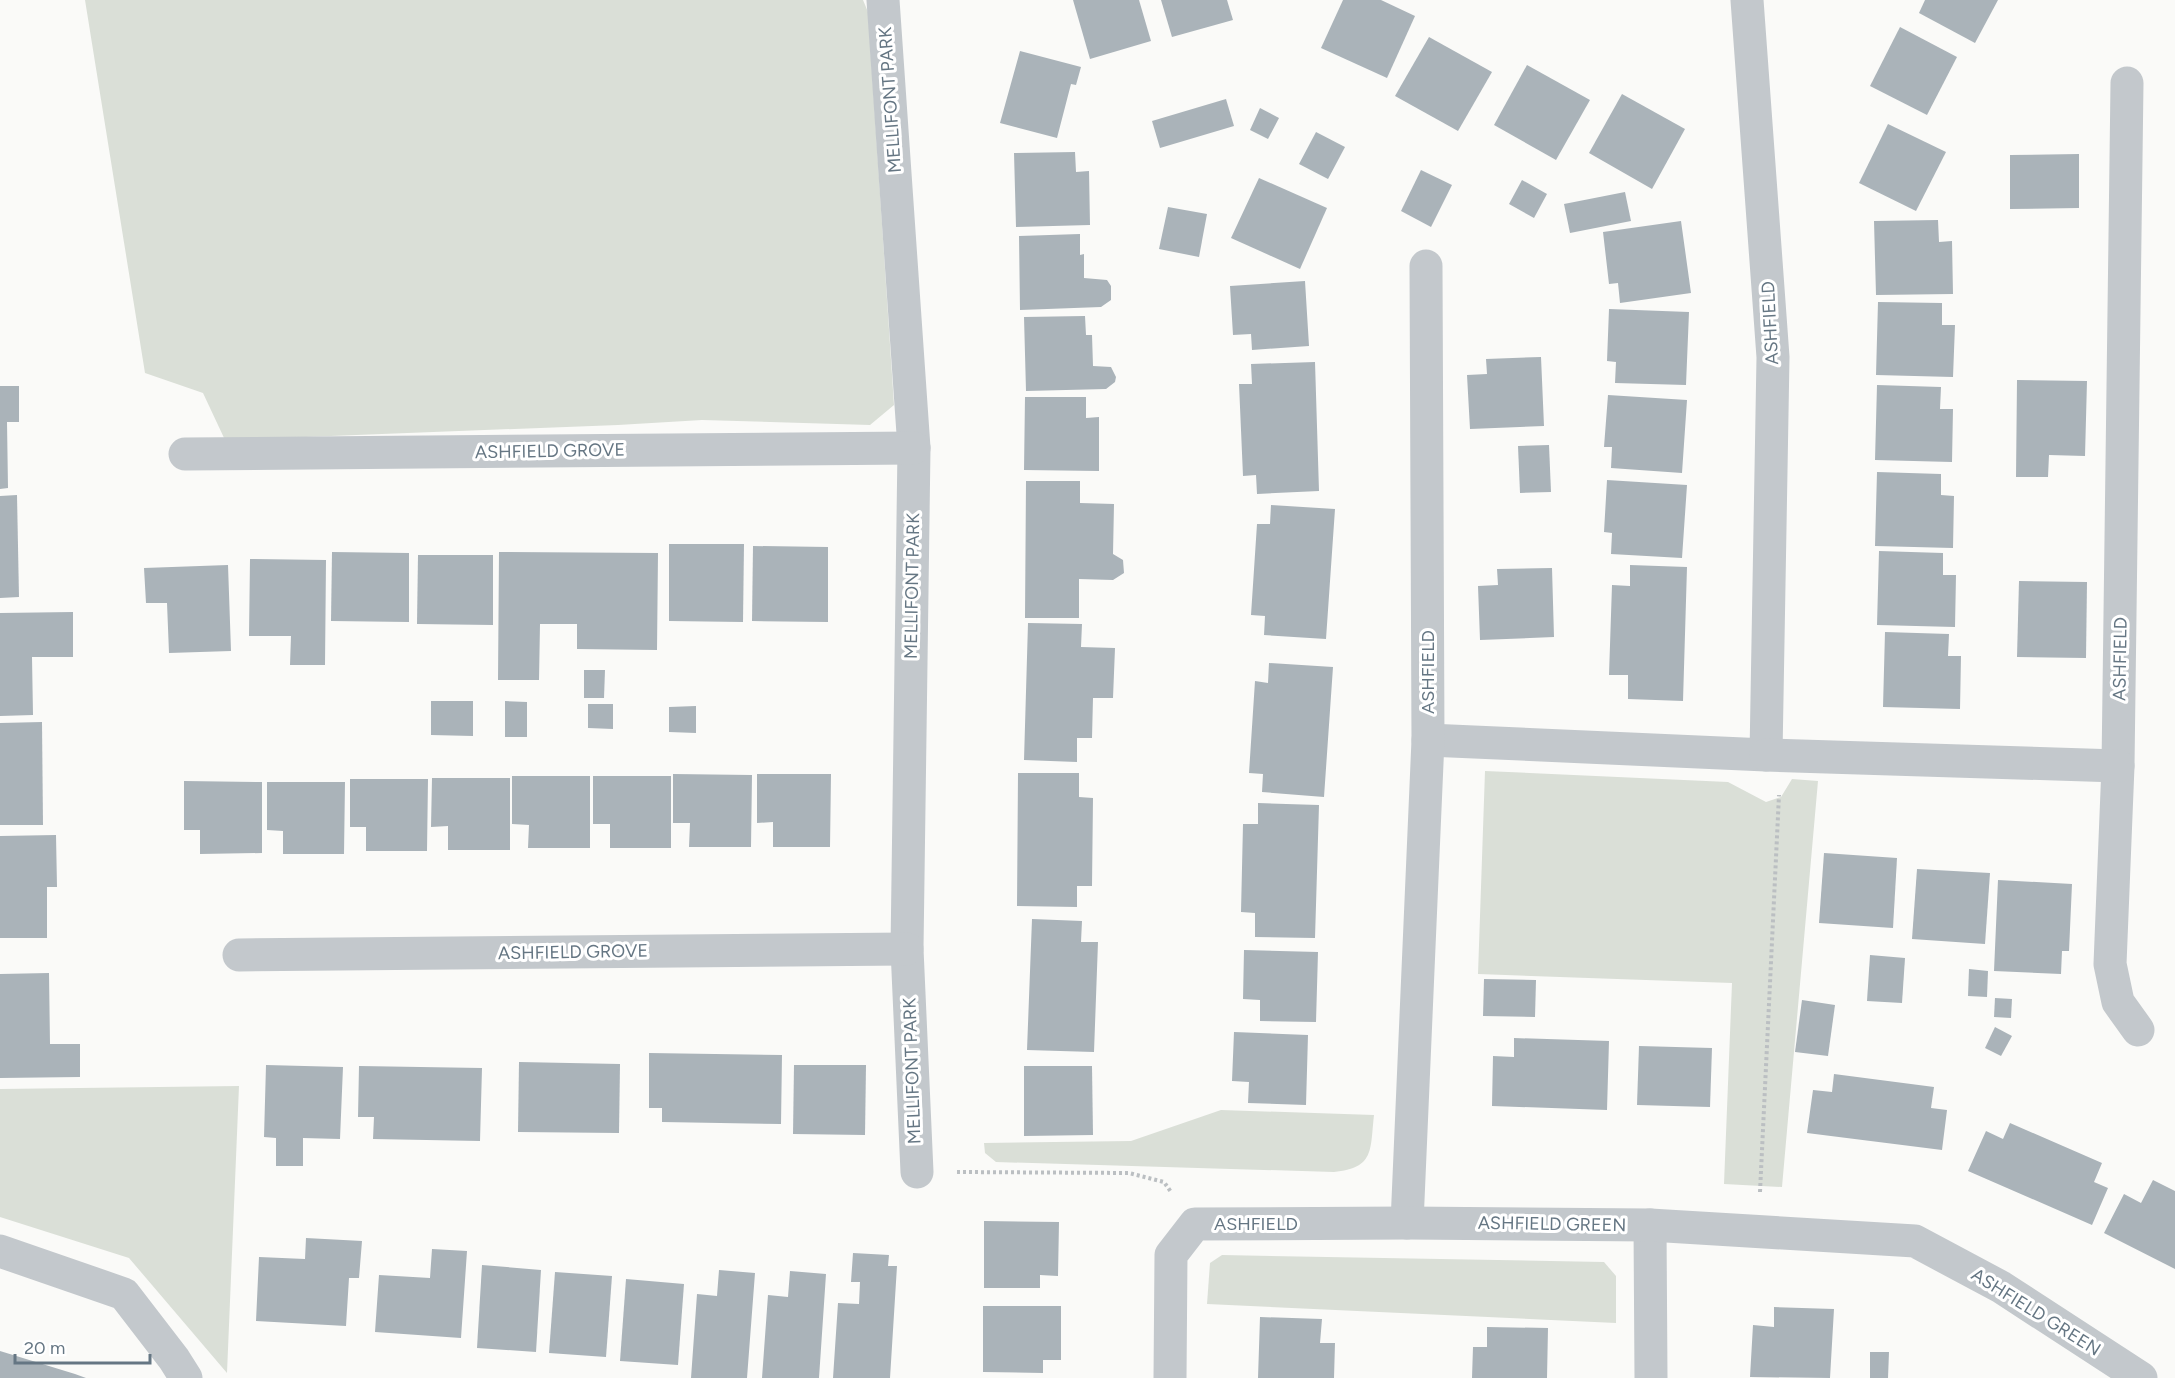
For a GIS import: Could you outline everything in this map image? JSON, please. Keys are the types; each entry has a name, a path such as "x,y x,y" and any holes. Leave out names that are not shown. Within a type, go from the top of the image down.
{"street":[{"name":"MELLIFONT PARK","path":"883,0 914,448 907,949 917,1172"},
{"name":"ASHFIELD","path":"1747,0 1773,357 1774,755"},
{"name":"ASHFIELD","path":"2127,83 2118,766 2110,964 2118,1002 2138,1030"},
{"name":"ASHFIELD","path":"1426,266 1428,740 1774,755 2118,766"},
{"name":"ASHFIELD GROVE","path":"185,454 914,448"},
{"path":"1407,1223 1428,740"},
{"name":"ASHFIELD GROVE","path":"239,955 907,949"},
{"name":"ASHFIELD","path":"1170,1378 1171,1255 1195,1224 1407,1223"},
{"name":"ASHFIELD GREEN","path":"1407,1223 1650,1225 1915,1241 2001,1287 2141,1378"},
{"path":"1650,1225 1651,1378"},
{"path":"0,1251 124,1294 186,1378"}],"path":[{"path":"1758,1231 1774,755"},
{"path":"917,1172 1129,1173 1164,1182 1195,1224"}],"shaded area":[{"path":"85,0 863,0 868,12 894,405 870,425 702,420 225,440 203,393 145,373"},
{"path":"1485,771 1728,782 1766,802 1781,797 1792,779 1818,781 1782,1187 1724,1184 1732,983 1478,974"},
{"path":"239,1086 227,1373 129,1258 0,1217 0,1089"},
{"path":"1221,1110 1374,1115 1368,1155 1357,1166 1334,1172 996,1162 985,1153 984,1143 1131,1141"},
{"path":"1222,1255 1604,1262 1616,1276 1616,1323 1207,1304 1210,1263"}],"building":[{"path":"1073,0 1139,0 1151,41 1090,59"},
{"path":"1161,0 1227,0 1233,20 1172,37"},
{"path":"1343,0 1381,0 1415,16 1387,78 1321,48"},
{"path":"1925,0 1998,0 1975,43 1919,13"},
{"path":"1900,27 1957,57 1927,115 1870,86"},
{"path":"1429,37 1492,72 1458,131 1395,96"},
{"path":"1020,51 1081,67 1076,85 1071,84 1057,138 1000,123"},
{"path":"1527,65 1590,100 1556,160 1494,125"},
{"path":"1622,94 1685,129 1652,189 1589,153"},
{"path":"1226,99 1234,126 1160,148 1152,121"},
{"path":"1260,108 1279,118 1268,139 1250,130"},
{"path":"1888,124 1946,152 1916,211 1859,183"},
{"path":"1316,132 1345,147 1328,179 1299,164"},
{"path":"1075,152 1076,172 1089,171 1090,225 1016,227 1014,153"},
{"path":"2079,154 2079,208 2010,209 2010,155"},
{"path":"1421,170 1452,185 1431,227 1401,211"},
{"path":"1259,178 1327,208 1300,269 1231,238"},
{"path":"1522,180 1547,194 1534,218 1509,204"},
{"path":"1625,192 1631,221 1570,233 1564,204"},
{"path":"1168,207 1207,214 1199,257 1159,249"},
{"path":"1938,220 1939,242 1952,241 1953,294 1876,295 1874,221"},
{"path":"1681,221 1691,293 1620,303 1618,283 1609,284 1603,232"},
{"path":"1080,234 1080,255 1084,254 1084,278 1107,280 1111,286 1111,300 1101,307 1020,310 1019,236"},
{"path":"1305,281 1309,346 1252,350 1251,334 1233,335 1230,286"},
{"path":"1878,302 1942,303 1942,325 1955,325 1953,377 1876,375"},
{"path":"1609,309 1689,312 1686,385 1615,383 1616,362 1607,361"},
{"path":"1085,316 1086,335 1092,335 1093,366 1111,367 1116,377 1115,382 1106,389 1026,391 1024,317"},
{"path":"1541,357 1544,426 1470,429 1467,375 1487,374 1486,359"},
{"path":"1315,362 1319,491 1257,494 1256,475 1243,476 1239,384 1252,384 1251,364"},
{"path":"2017,380 2087,381 2085,456 2049,455 2048,477 2016,477"},
{"path":"1877,385 1941,387 1940,409 1953,409 1952,462 1875,460"},
{"path":"0,386 19,386 19,422 7,422 8,488 0,489"},
{"path":"1608,395 1687,400 1682,473 1611,468 1612,447 1604,447"},
{"path":"1025,397 1086,397 1086,418 1099,417 1099,471 1024,470"},
{"path":"1549,445 1551,492 1520,493 1518,446"},
{"path":"1877,472 1941,474 1941,495 1954,496 1953,548 1875,546"},
{"path":"1607,480 1687,485 1682,558 1611,554 1612,533 1604,532"},
{"path":"1026,481 1080,481 1080,503 1114,504 1113,554 1123,560 1124,573 1113,580 1079,579 1079,618 1025,618"},
{"path":"17,495 19,597 0,598 0,496"},
{"path":"1271,505 1335,509 1326,639 1264,635 1265,616 1251,615 1257,524 1270,524"},
{"path":"669,544 744,544 743,622 669,621"},
{"path":"753,546 828,547 828,622 752,621"},
{"path":"1879,551 1943,553 1943,575 1956,575 1955,627 1877,625"},
{"path":"332,552 409,553 409,622 331,621"},
{"path":"499,552 658,553 657,650 577,649 577,624 540,624 539,680 498,680"},
{"path":"418,555 493,555 493,625 417,624"},
{"path":"250,559 326,560 325,665 290,665 291,636 249,636"},
{"path":"228,565 231,651 169,653 167,603 146,603 144,568"},
{"path":"1630,565 1687,567 1683,701 1628,699 1628,675 1609,675 1612,585 1630,586"},
{"path":"1552,568 1554,637 1480,640 1478,586 1498,585 1497,569"},
{"path":"2019,581 2087,582 2086,658 2017,657"},
{"path":"73,612 73,657 32,657 33,715 0,716 0,613"},
{"path":"1028,623 1082,624 1081,647 1115,648 1113,698 1093,698 1092,738 1077,738 1077,762 1024,760"},
{"path":"1885,632 1949,634 1948,656 1961,656 1960,709 1883,707"},
{"path":"1269,663 1333,667 1324,797 1262,792 1263,774 1249,773 1255,681 1268,683"},
{"path":"584,670 605,670 604,698 584,698"},
{"path":"431,701 473,701 473,736 431,735"},
{"path":"505,701 527,702 527,737 505,737"},
{"path":"588,704 613,704 613,729 588,728"},
{"path":"696,706 696,733 669,732 669,707"},
{"path":"42,722 43,825 0,825 0,723"},
{"path":"1018,773 1079,773 1079,797 1093,798 1092,886 1077,886 1077,907 1017,906"},
{"path":"673,774 752,775 751,847 689,847 690,823 673,823"},
{"path":"757,774 831,774 830,847 773,847 773,822 757,823"},
{"path":"512,776 590,776 590,848 528,848 529,825 512,824"},
{"path":"593,776 671,776 671,848 610,848 610,824 593,824"},
{"path":"432,778 510,778 510,850 448,850 448,826 431,827"},
{"path":"350,779 428,779 427,851 366,851 366,827 350,827"},
{"path":"184,781 262,782 262,853 200,854 200,830 184,830"},
{"path":"267,782 345,782 344,854 283,854 283,831 267,830"},
{"path":"1258,803 1319,805 1315,938 1255,937 1255,913 1241,912 1243,824 1258,824"},
{"path":"56,835 57,887 47,887 47,938 0,938 0,836"},
{"path":"1824,853 1897,858 1893,928 1819,923"},
{"path":"1917,869 1990,873 1985,944 1912,939"},
{"path":"1998,880 2072,884 2069,951 2062,951 2061,974 1994,971"},
{"path":"1032,919 1082,921 1081,942 1098,942 1094,1052 1027,1050"},
{"path":"1244,950 1318,952 1316,1022 1260,1021 1260,1000 1243,999"},
{"path":"1870,955 1905,958 1902,1003 1867,1001"},
{"path":"1969,969 1988,971 1987,997 1968,996"},
{"path":"49,973 50,1044 80,1044 80,1077 0,1078 0,974"},
{"path":"1484,979 1536,980 1535,1017 1483,1016"},
{"path":"1995,998 2012,999 2011,1018 1994,1017"},
{"path":"1802,1000 1835,1005 1828,1056 1795,1052"},
{"path":"1995,1027 2012,1036 2001,1056 1985,1048"},
{"path":"1234,1032 1308,1035 1306,1105 1248,1103 1249,1082 1232,1081"},
{"path":"1514,1038 1609,1041 1607,1110 1492,1106 1493,1056 1514,1057"},
{"path":"1639,1046 1712,1048 1710,1107 1637,1105"},
{"path":"649,1053 782,1055 781,1124 662,1122 662,1108 649,1108"},
{"path":"519,1062 620,1064 619,1133 518,1132"},
{"path":"266,1065 343,1067 340,1139 303,1138 303,1166 276,1166 276,1138 264,1137"},
{"path":"794,1065 866,1065 865,1135 793,1134"},
{"path":"359,1066 482,1068 480,1141 373,1139 374,1117 358,1117"},
{"path":"1024,1066 1092,1066 1093,1135 1024,1136"},
{"path":"1834,1074 1934,1087 1931,1108 1947,1110 1942,1150 1807,1133 1813,1090 1832,1092"},
{"path":"2010,1123 2102,1163 2094,1182 2108,1188 2092,1225 1968,1171 1986,1131 2003,1139"},
{"path":"2153,1180 2175,1191 2175,1269 2104,1233 2124,1194 2141,1203"},
{"path":"984,1221 1059,1222 1058,1276 1040,1275 1040,1288 984,1288"},
{"path":"306,1238 362,1241 359,1278 349,1278 346,1326 256,1321 259,1257 305,1259"},
{"path":"432,1249 467,1251 461,1338 375,1332 379,1275 430,1278"},
{"path":"853,1253 889,1255 888,1266 897,1266 890,1378 833,1378 838,1303 859,1304 860,1282 851,1282"},
{"path":"482,1265 541,1270 536,1352 477,1348"},
{"path":"719,1270 755,1273 747,1378 691,1378 697,1294 717,1296"},
{"path":"790,1271 826,1274 819,1378 762,1378 768,1295 788,1297"},
{"path":"555,1272 612,1276 606,1357 549,1353"},
{"path":"626,1279 684,1284 678,1365 620,1361"},
{"path":"983,1306 1061,1306 1061,1360 1043,1360 1043,1373 983,1372"},
{"path":"1774,1307 1834,1309 1830,1378 1750,1377 1753,1325 1774,1327"},
{"path":"1260,1317 1322,1319 1320,1343 1335,1343 1334,1378 1258,1378"},
{"path":"1487,1327 1548,1328 1547,1378 1472,1378 1473,1347 1487,1347"},
{"path":"0,1351 75,1374 86,1378 0,1378"},
{"path":"1870,1352 1889,1352 1888,1378 1870,1378"}]}
